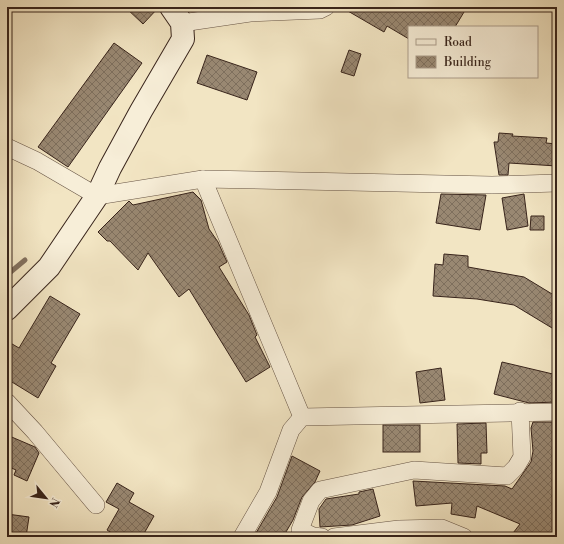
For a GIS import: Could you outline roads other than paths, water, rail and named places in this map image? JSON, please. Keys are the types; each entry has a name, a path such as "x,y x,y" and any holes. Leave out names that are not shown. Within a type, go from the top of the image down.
{"street":[{"path":"7,310 49,267 97,196 134,123 183,39 176,15 320,10 326,7"},
{"path":"7,147 37,161 97,196 203,179 492,185 557,183"},
{"path":"203,179 302,417"},
{"path":"7,402 35,432 96,505"},
{"path":"322,537 298,534 311,501 320,490 414,470 507,476 516,467 522,457 520,411"},
{"path":"242,537 268,492 291,430 302,417 520,411 557,412"},
{"path":"334,537 378,535 399,529 442,528 464,537"}],"waterway":[{"path":"7,275 25,260"}]}
